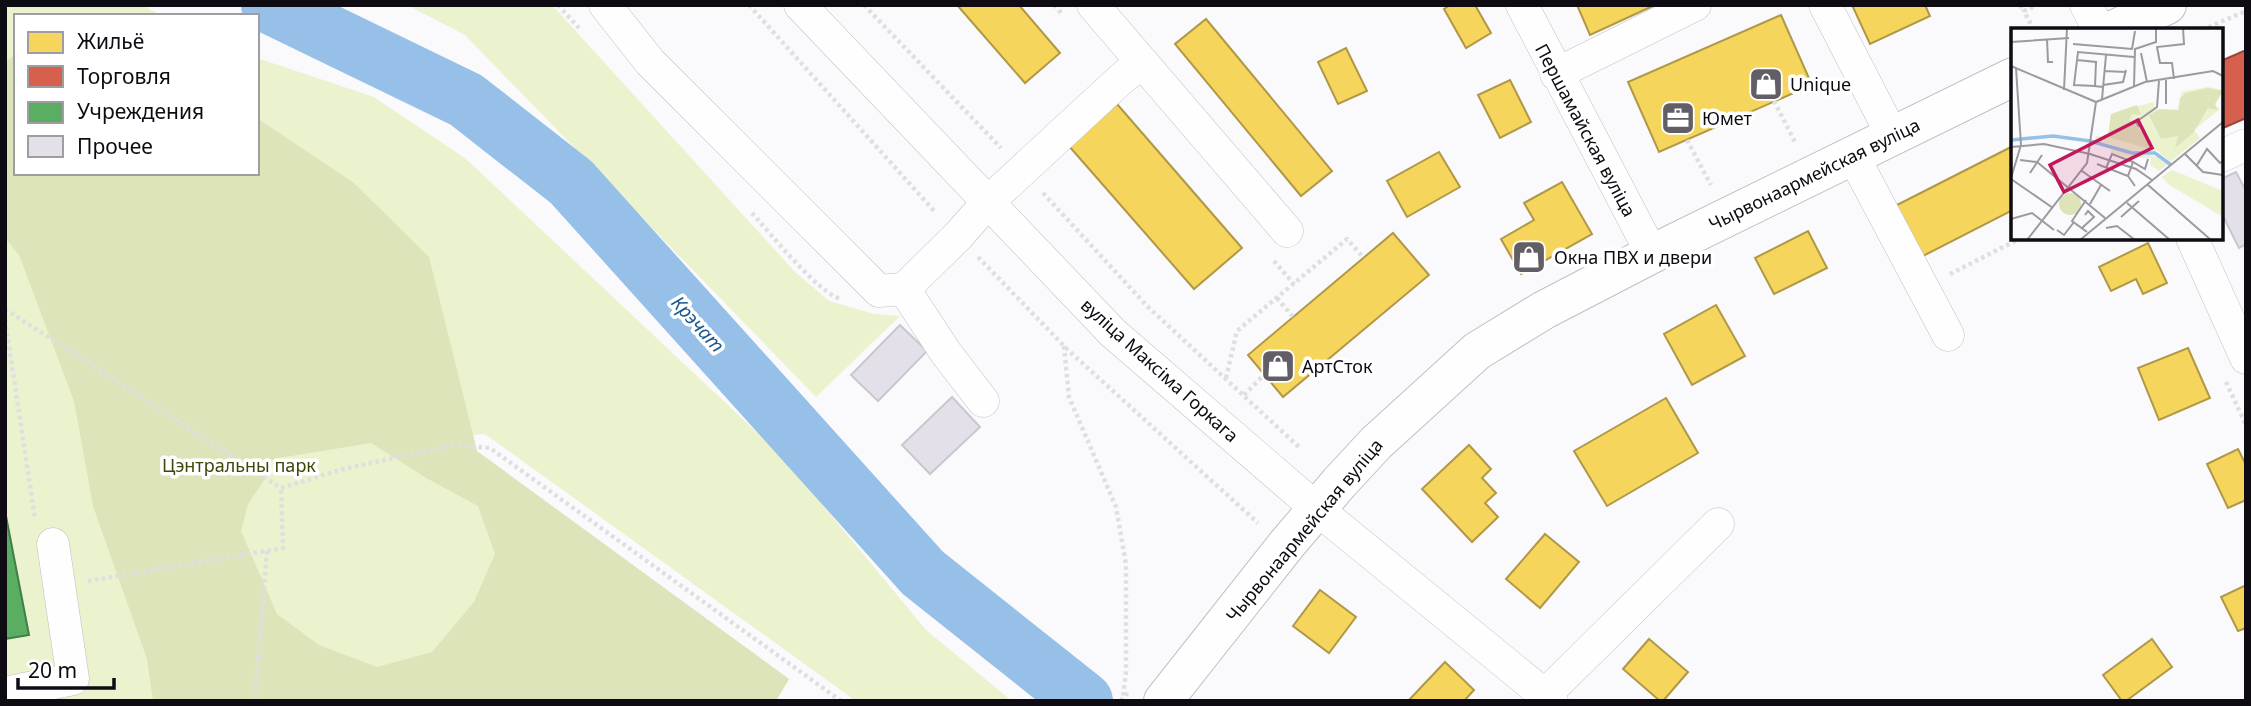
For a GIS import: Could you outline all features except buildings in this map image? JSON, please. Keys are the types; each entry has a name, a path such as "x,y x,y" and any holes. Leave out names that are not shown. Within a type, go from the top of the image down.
{"main road":[{"path":"2116,28 2167,5"},
{"name":"Чырвонаармейская вуліца","path":"1163,701 1287,544 1376,443 1477,351 1544,310 1652,254 2011,78"}],"street":[{"path":"604,5 650,62 879,291 904,289 988,202 1142,62"},
{"name":"вуліца Максіма Горкага","path":"800,5 1113,332 1317,509 1548,698"},
{"path":"1093,5 1287,231"},
{"name":"Першамайская вуліца","path":"1522,5 1652,254"},
{"path":"1556,74 1695,5"},
{"path":"1825,5 1892,135"},
{"path":"2087,5 2098,28"},
{"path":"2223,155 2246,145"},
{"path":"1852,154 1948,335"},
{"path":"2193,240 2246,358"},
{"path":"904,289 946,353 983,401"},
{"path":"1548,698 1718,524"},
{"path":"5,693 74,690 59,586 44,533"}],"path":[{"path":"749,5 958,236 1064,345 1260,525"},
{"path":"864,5 1147,306 1305,453"},
{"path":"2020,5 2033,28"},
{"path":"2024,11 2037,5"},
{"path":"2207,28 2246,11"},
{"path":"1774,101 1798,148"},
{"path":"1688,139 1713,188"},
{"path":"1226,378 1237,331 1347,239 1364,258"},
{"path":"1923,288 2017,240"},
{"path":"1277,298 1293,317"},
{"path":"5,309 281,488 344,469 455,444 490,448 841,701"},
{"path":"5,319 44,533"},
{"path":"1064,345 1069,397 1116,507 1126,564 1126,672 1123,698"},
{"path":"1244,395 1265,375"},
{"path":"59,586 283,548 281,488"},
{"path":"255,701 267,551"}],"green space":[{"name":"Цэнтральны парк","path":"5,5 142,5 158,14 14,14 14,175 259,175 259,59 374,97 466,159 782,456 926,630 1012,701 856,701 485,434 473,435 477,452 789,679 776,701 5,701"},
{"path":"407,5 552,5 795,272 829,301 874,314 900,316 816,397 465,35"},
{"name":"Цэнтральны парк","path":"14,55 14,175 259,175 259,119 354,183 429,257 477,451 789,679 776,701 153,701 147,659 93,506 74,401 19,255 5,238 5,62","holes":["371,443 428,479 478,506 495,554 474,602 432,652 377,667 319,645 277,614 241,531 248,504 279,458"]}],"waterway":[{"name":"Крэчат","path":"270,5 466,100 571,182 923,573 1084,701"}],"place":[{"name":"Unique","path":"1766,84"},
{"name":"Юмет","path":"1678,118"},
{"name":"Окна ПВХ и двери","path":"1529,257"},
{"name":"АртСток","path":"1278,366"}]}
